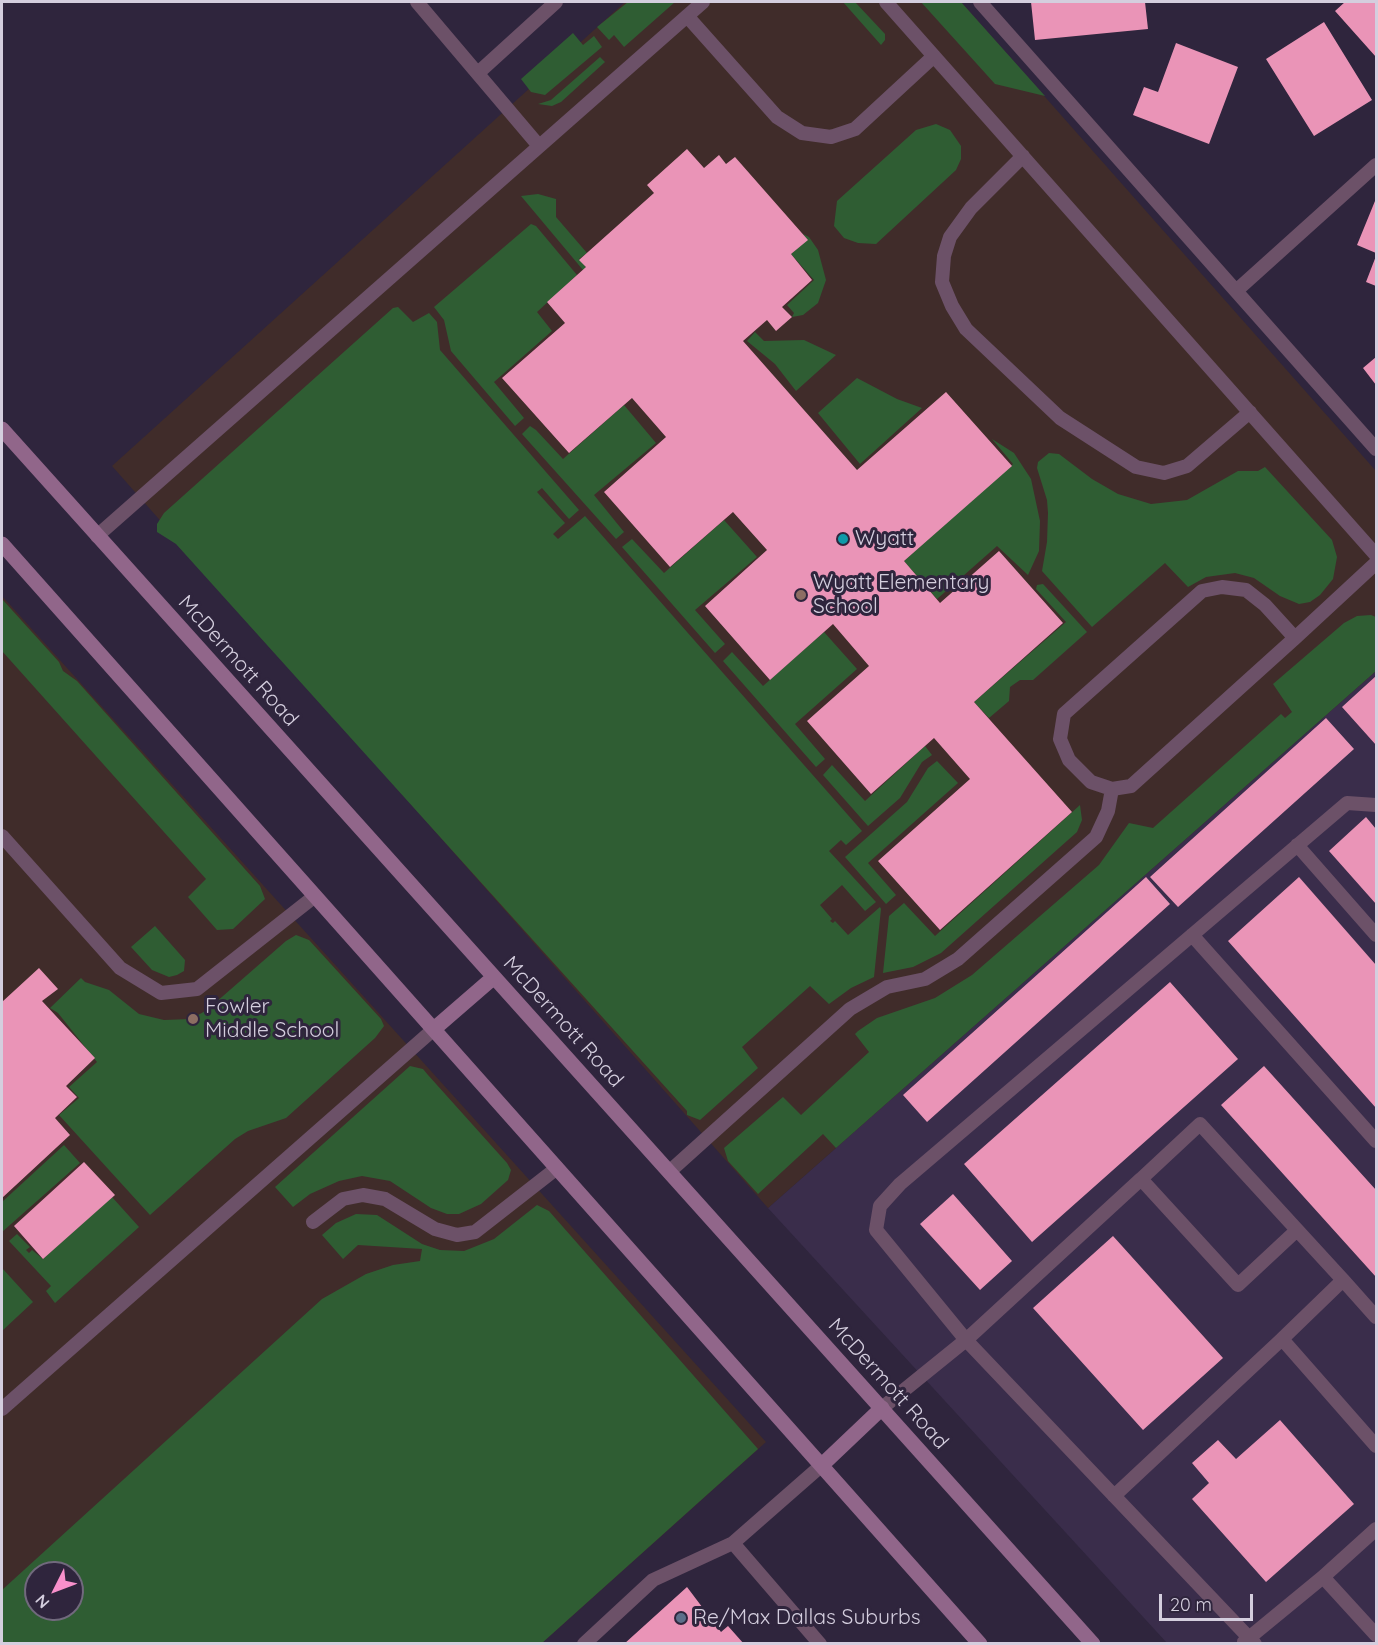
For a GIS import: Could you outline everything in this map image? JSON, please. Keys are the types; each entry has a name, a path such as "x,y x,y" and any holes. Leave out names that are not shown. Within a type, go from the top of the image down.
{"main road":[{"name":"McDermott Road","path":"2,429 1093,1644"},
{"path":"2,544 980,1644"},
{"path":"434,1029 494,977"},
{"path":"822,1465 882,1408"}],"lane":[{"path":"417,2 539,146"},
{"path":"478,74 556,2"},
{"path":"97,536 703,2"},
{"path":"886,2 1377,555"},
{"path":"980,2 1377,449"},
{"path":"687,16 777,117 802,133 831,137 855,129 934,56"},
{"path":"1023,156 970,208 950,237 944,256 942,282 966,329 1060,418 1136,468 1164,473 1187,466 1250,412"},
{"path":"1236,291 1377,165"},
{"path":"1295,638 1265,605 1246,590 1222,587 1202,591 1064,714 1060,739 1069,760 1091,782 1112,789 1131,786 1295,638 1377,563"},
{"path":"669,1172 850,1009 887,987 925,979 957,959 1096,837 1108,811 1112,789"},
{"path":"1377,806 1347,803 900,1184 880,1206 876,1230 966,1340 1249,1641 1377,1529"},
{"path":"2,836 120,968 161,993 197,989 315,896"},
{"path":"1297,846 1377,935"},
{"path":"1192,935 1377,1141"},
{"path":"2,1409 434,1029"},
{"path":"882,1408 966,1340 1200,1124 1377,1317"},
{"path":"313,1222 343,1199 363,1195 385,1199 435,1229 458,1236 475,1232 557,1168"},
{"path":"1141,1179 1238,1285 1297,1230"},
{"path":"1114,1496 1343,1280"},
{"path":"1282,1339 1377,1446"},
{"path":"584,1644 653,1580 733,1543 822,1465"},
{"path":"733,1543 820,1644"},
{"path":"1323,1577 1377,1635"}],"shaded area":[{"name":"Wyatt Elementary School","path":"625,2 961,2 1376,471 1376,671 768,1208 112,466"},
{"name":"Fowler Middle School","path":"2,596 766,1442 542,1643 2,1643"},
{"path":"1376,671 1376,1643 1167,1643 768,1208"}],"green space":[{"path":"628,2 675,2 624,47 614,35 609,40 597,27"},
{"path":"843,2 855,2 885,34 885,40 881,45"},
{"path":"921,2 961,2 1045,96 995,84"},
{"path":"573,33 583,45 594,36 602,47 545,95 531,92 521,79"},
{"path":"600,57 605,62 561,102 552,106 538,104 551,100"},
{"path":"936,124 950,130 961,146 961,159 956,170 876,244 858,243 844,238 834,226 837,201 916,130"},
{"path":"538,194 556,199 556,217 587,253 579,259 586,267 583,270 521,196"},
{"path":"531,224 536,226 577,275 537,312 552,331 494,382 524,418 515,426 451,351 444,320 434,307"},
{"path":"803,234 809,237 818,250 826,280 818,303 803,315 792,317 794,313 787,305 814,280 791,254 807,240"},
{"path":"398,307 413,322 429,313 437,322 440,350 579,510 569,519 542,488 537,492 565,523 553,534 558,539 585,516 862,831 846,845 841,840 829,851 876,902 865,911 842,885 820,905 832,919 830,921 833,923 835,921 848,935 880,907 874,977 851,988 829,1004 810,986 742,1047 758,1068 700,1120 687,1115 687,1111 176,544 157,532 157,524 164,513 393,308"},
{"path":"755,332 764,341 804,340 836,355 796,391 775,364 747,341"},
{"path":"857,378 897,399 922,408 860,464 818,413"},
{"path":"624,405 656,443 594,495 624,532 616,539 522,434 530,426 563,459"},
{"path":"992,439 1014,453 1031,479 1040,521 1039,551 1028,575 997,546 937,599 904,561 1013,464"},
{"path":"1049,453 1059,454 1092,479 1118,494 1151,504 1187,500 1238,471 1258,471 1265,467 1332,540 1337,557 1333,579 1320,595 1310,602 1299,604 1280,596 1254,578 1235,573 1206,577 1188,587 1165,563 1092,627 1042,571 1047,542 1048,513 1047,500 1037,468 1038,462"},
{"path":"724,520 757,557 695,610 725,644 715,653 622,547 632,539 664,573"},
{"path":"1043,584 1087,632 1033,680 1020,680 1010,687 1009,701 989,718 974,702 1066,622 1036,589 1037,585"},
{"path":"2,599 59,662 63,671 77,681 260,886 265,899 233,929 217,930 188,897 206,879 2,651"},
{"path":"1357,616 1376,617 1376,671 836,1148 823,1134 758,1194 728,1161 724,1148 783,1097 801,1115 869,1052 855,1034 858,1031 877,1018 935,998 972,975 1099,865 1129,823 1153,828 1281,714 1285,718 1292,712 1273,684 1344,623"},
{"path":"824,632 857,669 795,724 825,759 816,767 723,661 732,652 763,686"},
{"path":"925,746 932,755 922,762 900,798 868,826 823,775 832,765 865,801"},
{"path":"937,761 958,783 868,863 896,895 886,904 845,857 907,802 928,768"},
{"path":"1080,805 1082,820 1077,832 941,953 913,967 883,973 889,916 904,903 935,936"},
{"path":"155,926 185,960 184,971 177,975 169,977 152,970 131,947"},
{"path":"296,935 309,940 381,1019 384,1026 375,1038 286,1118 248,1131 235,1139 150,1215 59,1115 79,1098 69,1087 97,1062 58,1013 50,1008 81,978 85,982 109,990 139,1014 164,1020 191,1019 207,1010 286,941"},
{"path":"410,1066 423,1069 507,1163 511,1170 508,1180 481,1204 459,1214 447,1214 431,1208 390,1181 362,1176 339,1181 310,1194 293,1207 275,1187"},
{"path":"64,1145 80,1163 2,1232 2,1202"},
{"path":"112,1197 139,1227 55,1303 46,1291 51,1286 9,1241 17,1234 30,1247 26,1250 29,1253 32,1250 43,1259"},
{"path":"537,1205 549,1211 758,1449 542,1643 2,1643 2,1590 24,1570 24,1621 84,1621 84,1561 34,1561 322,1299 366,1274 393,1265 420,1261 422,1249 358,1245 343,1259 322,1235 336,1223 356,1214 377,1215 422,1244 440,1250 464,1251 494,1239"},
{"path":"2,1268 33,1302 2,1331"}],"building":[{"path":"1031,2 1145,2 1148,29 1035,40"},
{"path":"1345,2 1376,2 1376,57 1335,11"},
{"path":"1324,22 1372,100 1314,136 1266,59"},
{"path":"1176,43 1238,67 1209,144 1133,115 1144,87 1158,92"},
{"name":"Wyatt","path":"687,149 704,168 719,155 726,164 735,157 808,240 791,254 812,280 782,307 792,317 776,331 767,320 743,341 857,470 946,392 1012,466 904,561 940,603 999,551 1063,623 974,702 1072,812 940,930 878,861 970,779 934,738 871,794 807,721 869,666 833,624 770,680 705,606 767,550 733,512 670,567 604,492 666,437 632,398 569,453 502,378 565,323 547,302 586,267 579,260 654,193 647,185"},
{"path":"1376,202 1376,253 1357,245"},
{"path":"1376,256 1376,286 1366,282"},
{"path":"1376,357 1376,385 1363,368"},
{"path":"1376,676 1376,745 1342,707"},
{"path":"1326,718 1354,749 1178,907 1150,877"},
{"path":"1366,817 1376,829 1376,904 1329,851"},
{"path":"1146,877 1170,904 927,1122 903,1095"},
{"path":"1299,877 1376,965 1376,1108 1228,941"},
{"path":"39,968 58,989 42,1001 95,1058 66,1086 77,1097 55,1118 70,1135 2,1198 2,1002"},
{"path":"1170,982 1238,1059 1032,1242 964,1164"},
{"path":"1264,1066 1376,1190 1376,1277 1221,1105"},
{"path":"84,1162 115,1195 43,1259 14,1226"},
{"path":"953,1194 1012,1261 980,1290 920,1224"},
{"path":"1113,1236 1223,1358 1143,1430 1033,1308"},
{"path":"1280,1420 1354,1504 1266,1582 1192,1499 1209,1483 1192,1463 1218,1440 1236,1459"},
{"name":"Re/Max Dallas Suburbs","path":"687,1587 721,1632 728,1626 744,1644 624,1644"}],"place":[{"name":"Wyatt","path":"843,539"},
{"name":"Wyatt Elementary School","path":"801,595"},
{"name":"Fowler Middle School","path":"193,1019"},
{"name":"Re/Max Dallas Suburbs","path":"681,1618"}]}
